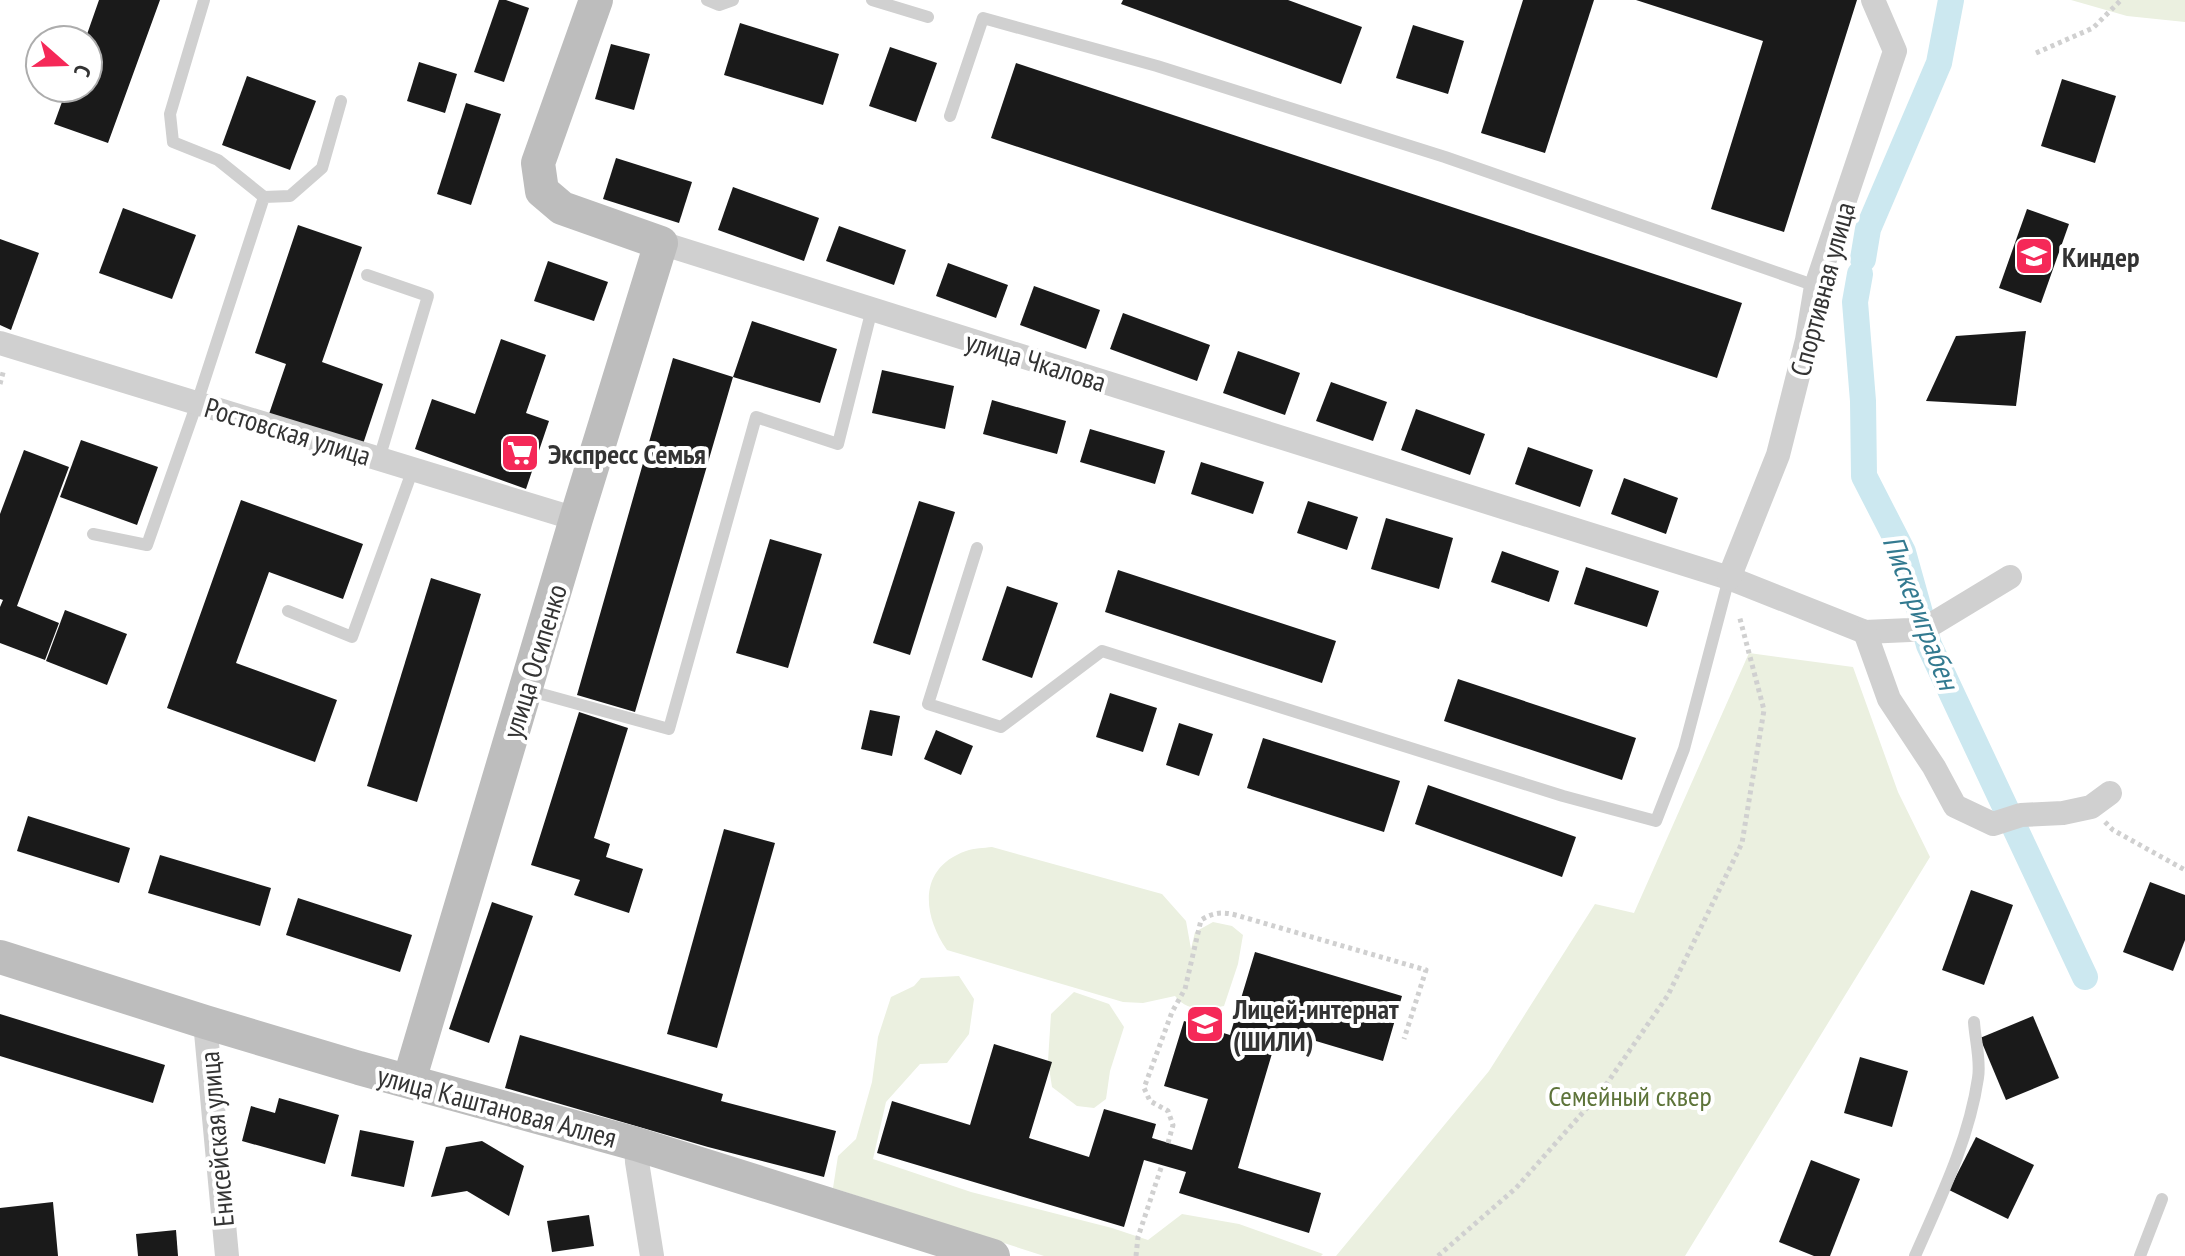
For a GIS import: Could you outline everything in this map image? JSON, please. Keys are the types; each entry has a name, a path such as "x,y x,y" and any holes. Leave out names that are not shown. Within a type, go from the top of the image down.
{"street":[{"name":"улица Чкалова","path":"596,0 538,163 542,191 562,208 661,243 1729,578 1865,632"},
{"name":"Спортивная улица","path":"1729,578 1778,455 1807,340 1816,286 1895,51 1873,0"},
{"name":"улица Осипенко","path":"409,1081 661,243"},
{"name":"Ростовская улица","path":"0,343 576,519"},
{"path":"2010,577 1934,623 1910,630 1865,632 1889,699 1934,767 1955,806 1993,824 2021,815 2063,813 2100,800"},
{"name":"улица Каштановая Аллея","path":"0,957 205,1022 636,1144 993,1256"},
{"name":"Енисейская улица","path":"205,1022 227,1256"},
{"path":"636,1144 652,1256"}],"lane":[{"path":"204,0 170,114 173,142 218,160 264,197 290,196 322,168 341,101"},
{"path":"707,0 719,5 733,0"},
{"path":"872,0 928,17"},
{"path":"950,116 983,18 1157,66 1445,157 1816,286"},
{"path":"93,534 147,545 264,197"},
{"path":"367,275 428,296 379,459"},
{"path":"525,690 669,729 756,417 838,444 872,309"},
{"path":"288,611 352,637 413,469"},
{"path":"977,548 928,704 1001,727 1102,651 1548,792 1656,821 1684,749 1729,578"},
{"path":"1915,1256 1944,1191 1968,1121 1979,1075 1974,1022"},
{"path":"2140,1256 2162,1199"}],"path":[{"path":"2036,53 2093,28 2121,0"},
{"path":"1438,1256 1516,1188 1601,1092 1668,995 1742,843 1764,710 1729,578"},
{"path":"2100,800 2113,830 2185,870"},
{"path":"1168,1143 1173,1125 1168,1111 1150,1101 1144,1088 1172,1012 1185,989 1201,920 1211,913 1224,912 1426,970 1404,1039"},
{"path":"1136,1256 1138,1237 1162,1165"}],"green space":[{"path":"2071,0 2185,0 2185,22 2127,16"},
{"name":"Семейный сквер","path":"1749,653 1853,667 1898,792 1930,857 1685,1256 1336,1256 1489,1071 1595,904 1634,913"},
{"path":"992,847 1162,894 1186,921 1191,949 1195,932 1213,922 1232,926 1243,935 1238,964 1224,1006 1191,1007 1175,996 1143,1003 1123,1002 947,950 929,907 932,880 950,859 969,850"},
{"path":"959,976 974,999 969,1034 947,1063 920,1064 886,1102 873,1159 971,1192 1148,1240 1182,1214 1239,1224 1323,1254 1044,1256 833,1188 838,1156 856,1139 872,1082 878,1037 891,997 914,986 921,978"},
{"path":"1074,992 1109,1004 1124,1027 1110,1071 1106,1099 1094,1108 1077,1106 1052,1087 1048,1061 1051,1014"}],"building":[{"path":"99,0 160,0 108,143 54,124 61,104 104,104 104,24 91,24"},
{"path":"499,0 529,8 504,82 474,72"},
{"path":"1123,0 1288,0 1362,27 1341,84 1121,4"},
{"path":"1523,0 1594,0 1545,153 1481,133"},
{"path":"1636,0 1857,0 1784,232 1711,209 1763,41"},
{"path":"740,23 839,54 823,105 724,75"},
{"path":"1413,25 1464,41 1448,94 1396,78"},
{"path":"611,44 650,54 634,110 595,99"},
{"path":"890,47 937,63 916,122 869,106"},
{"path":"419,62 457,74 445,113 407,101"},
{"path":"1016,63 1742,303 1717,378 991,138"},
{"path":"247,76 316,101 290,170 222,145"},
{"path":"2062,79 2116,96 2095,163 2041,146"},
{"path":"466,103 501,114 471,205 437,194"},
{"path":"616,158 692,182 679,223 603,199"},
{"path":"733,187 819,218 804,261 718,230"},
{"path":"123,208 196,235 172,299 99,273"},
{"name":"Киндер","path":"2027,209 2069,224 2041,303 1999,288"},
{"path":"298,225 362,247 322,362 383,384 362,447 269,414 286,364 255,353"},
{"path":"839,226 906,250 894,285 826,261"},
{"path":"0,239 39,253 11,330 0,325"},
{"path":"548,261 608,282 594,321 534,301"},
{"path":"948,263 1008,285 996,318 936,296"},
{"path":"1034,286 1100,310 1086,349 1020,325"},
{"path":"1123,313 1210,345 1197,381 1110,349"},
{"path":"752,321 837,349 820,403 733,377"},
{"path":"2026,331 2016,406 1926,401 1956,336"},
{"path":"501,339 546,355 526,413 549,421 526,489 415,449 432,399 475,414"},
{"path":"1238,351 1300,373 1285,415 1223,393"},
{"path":"673,358 733,377 635,712 577,695"},
{"path":"882,370 954,386 945,429 872,413"},
{"path":"1331,382 1387,402 1373,441 1316,421"},
{"path":"992,400 1066,421 1057,454 983,434"},
{"path":"1416,409 1485,434 1470,475 1401,450"},
{"path":"1090,429 1165,451 1155,484 1080,462"},
{"path":"81,440 158,467 137,525 60,497"},
{"path":"1528,447 1593,470 1580,507 1515,484"},
{"path":"24,450 69,467 17,606 59,623 45,660 0,643 0,607 3,600 0,599 0,514"},
{"path":"1201,462 1264,482 1253,514 1191,494"},
{"path":"1624,478 1678,498 1666,534 1611,514"},
{"path":"241,500 363,544 343,599 269,572 236,663 337,700 315,762 167,708"},
{"path":"919,501 955,512 910,655 873,643"},
{"path":"1308,501 1358,517 1347,550 1297,533"},
{"path":"1386,518 1453,538 1439,589 1371,569"},
{"path":"770,539 822,554 788,668 736,653"},
{"path":"1502,551 1559,571 1549,602 1491,582"},
{"path":"1586,567 1659,591 1647,627 1574,604"},
{"path":"1118,570 1336,641 1322,683 1105,612"},
{"path":"431,578 481,594 417,802 367,786"},
{"path":"1007,586 1058,603 1032,678 982,660"},
{"path":"65,610 127,634 107,685 46,661"},
{"path":"1458,679 1636,738 1622,780 1444,721"},
{"path":"1110,693 1157,708 1143,752 1096,737"},
{"path":"870,710 900,716 892,756 861,749"},
{"path":"579,712 628,728 594,838 610,844 606,857 643,869 629,913 574,895 580,880 531,865"},
{"path":"1179,723 1213,734 1199,776 1166,765"},
{"path":"936,730 973,746 961,775 924,759"},
{"path":"1263,738 1400,781 1384,832 1247,788"},
{"path":"1428,785 1576,837 1562,877 1415,824"},
{"path":"28,816 130,848 119,883 17,851"},
{"path":"724,829 775,843 717,1048 667,1034"},
{"path":"160,855 271,888 260,926 148,893"},
{"path":"2150,882 2185,895 2185,940 2173,971 2123,952"},
{"path":"1971,890 2013,905 1984,985 1942,970"},
{"path":"298,898 412,935 400,972 286,935"},
{"path":"492,902 533,916 489,1043 449,1029"},
{"path":"1255,952 1402,996 1383,1061 1279,1030 1238,1168 1321,1193 1309,1233 1179,1193 1186,1172 1144,1160 1124,1227 877,1153 892,1101 970,1125 994,1044 1052,1062 1029,1138 1089,1157 1104,1109 1156,1124 1152,1138 1192,1150 1208,1099 1164,1086 1184,1021 1230,1035"},
{"path":"0,1014 165,1065 153,1103 0,1056"},
{"path":"2033,1016 2059,1078 2006,1100 1980,1038"},
{"path":"520,1035 723,1094 721,1101 836,1131 824,1177 505,1088"},
{"path":"1860,1057 1908,1071 1892,1127 1844,1113"},
{"path":"279,1098 339,1115 325,1164 242,1141 251,1106 275,1113"},
{"path":"360,1130 414,1141 404,1187 351,1176"},
{"path":"1976,1137 2034,1165 2008,1219 1949,1190"},
{"path":"482,1141 524,1166 509,1216 467,1191 431,1197 446,1147"},
{"path":"1811,1160 1860,1179 1830,1256 1814,1256 1779,1242"},
{"path":"53,1202 58,1256 0,1256 0,1208"},
{"path":"589,1215 594,1246 552,1252 547,1221"},
{"path":"176,1230 178,1256 138,1256 136,1234"}],"waterway":[{"name":"Пискериграбен","path":"1863,259 1868,229 1939,63 1951,0"},
{"name":"Пискериграбен","path":"1860,274 1855,302 1863,401 1864,476 1903,552 1929,645 2085,977"}],"place":[{"name":"Киндер","path":"2034,256"},
{"name":"Экспресс Семья","path":"520,453"},
{"name":"Лицей-интернат (ШИЛИ)","path":"1205,1024"}]}
